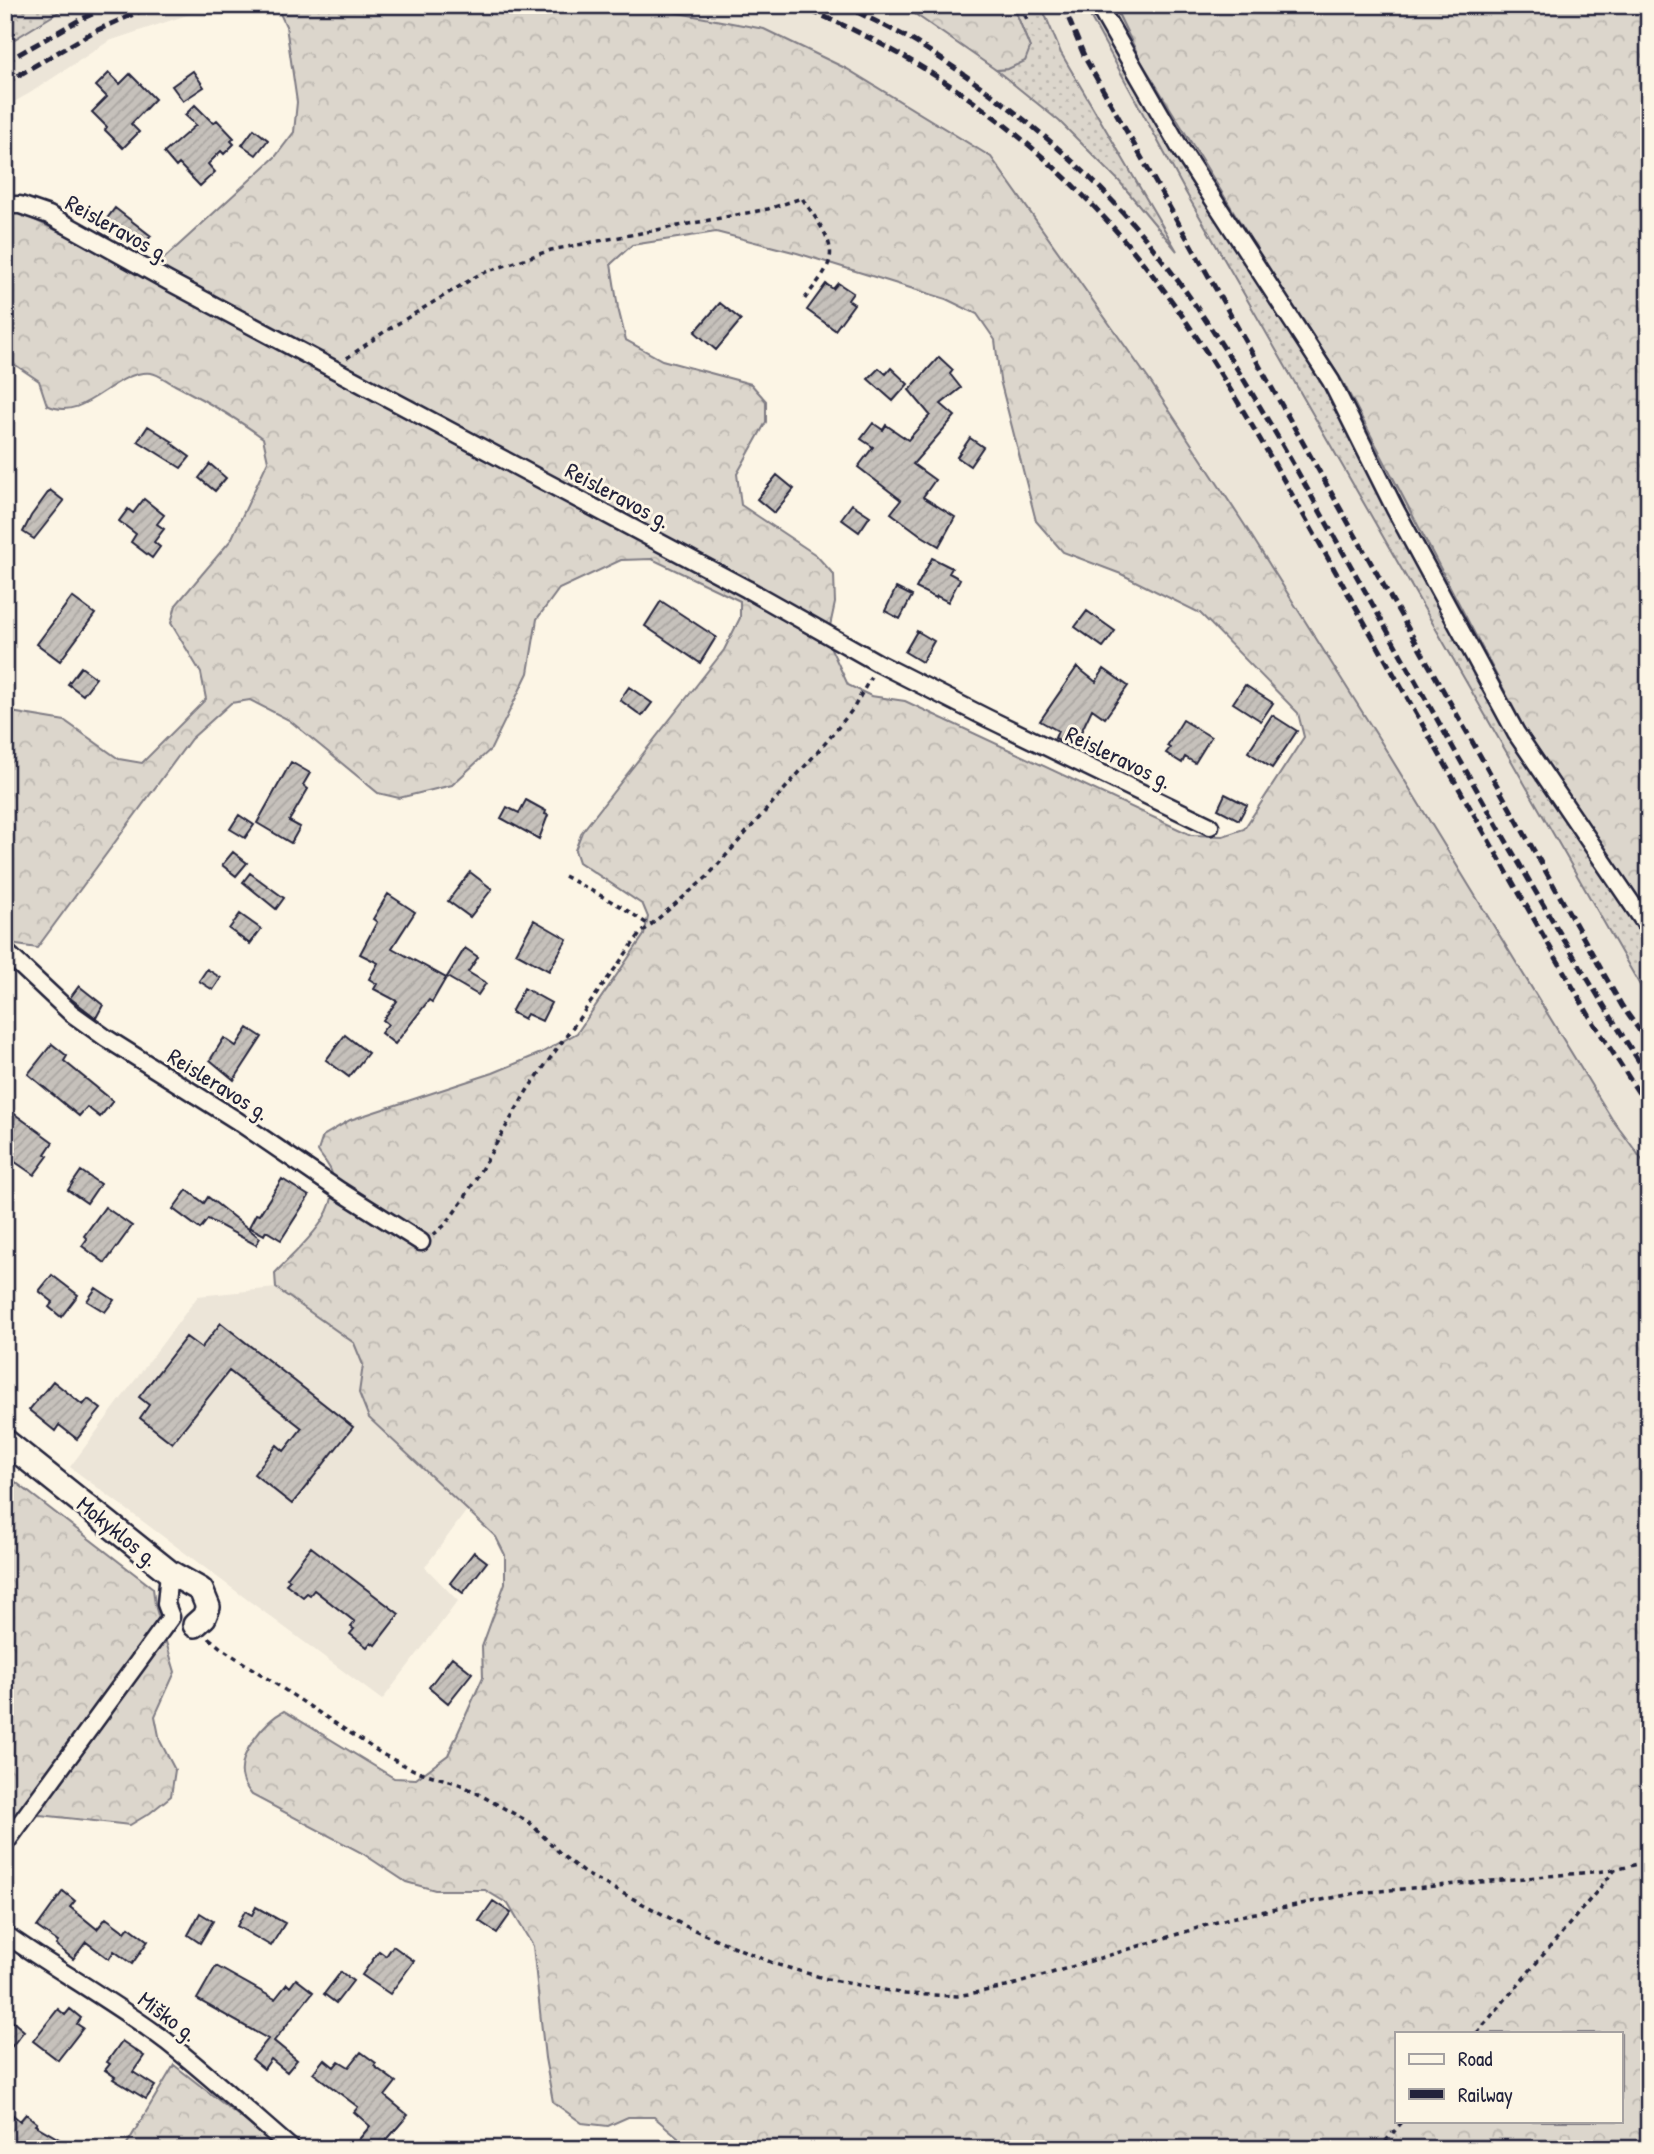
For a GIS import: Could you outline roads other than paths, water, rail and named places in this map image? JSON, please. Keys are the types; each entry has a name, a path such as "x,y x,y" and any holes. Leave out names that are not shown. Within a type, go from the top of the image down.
{"main road":[{"name":"Mokyklos g.","path":"5,1441 169,1572 201,1590 208,1607 204,1617 195,1625"}],"street":[{"path":"1098,5 1180,148 1331,381 1395,509 1516,733 1649,929"},
{"name":"Reisleravos g.","path":"5,205 20,205 49,215 747,589 878,663 987,719 1210,826"},
{"name":"Reisleravos g.","path":"5,951 71,1013 106,1038 421,1242"},
{"path":"169,1572 166,1604 171,1617 178,1623 195,1625"},
{"path":"5,1844 171,1617"},
{"name":"Miško g.","path":"5,1934 168,2043 292,2149"}],"railway":[{"path":"5,62 81,19 113,5"},
{"path":"5,83 93,32 154,5"},
{"path":"796,5 852,29 958,90 1007,127 1053,167 1097,209 1137,255 1199,340 1245,414 1590,1017 1649,1109"},
{"path":"844,5 923,47 989,92 1031,125 1090,178 1162,260 1195,305 1256,400 1529,880 1649,1077"},
{"path":"1063,5 1085,58 1622,1006 1649,1044"}]}
